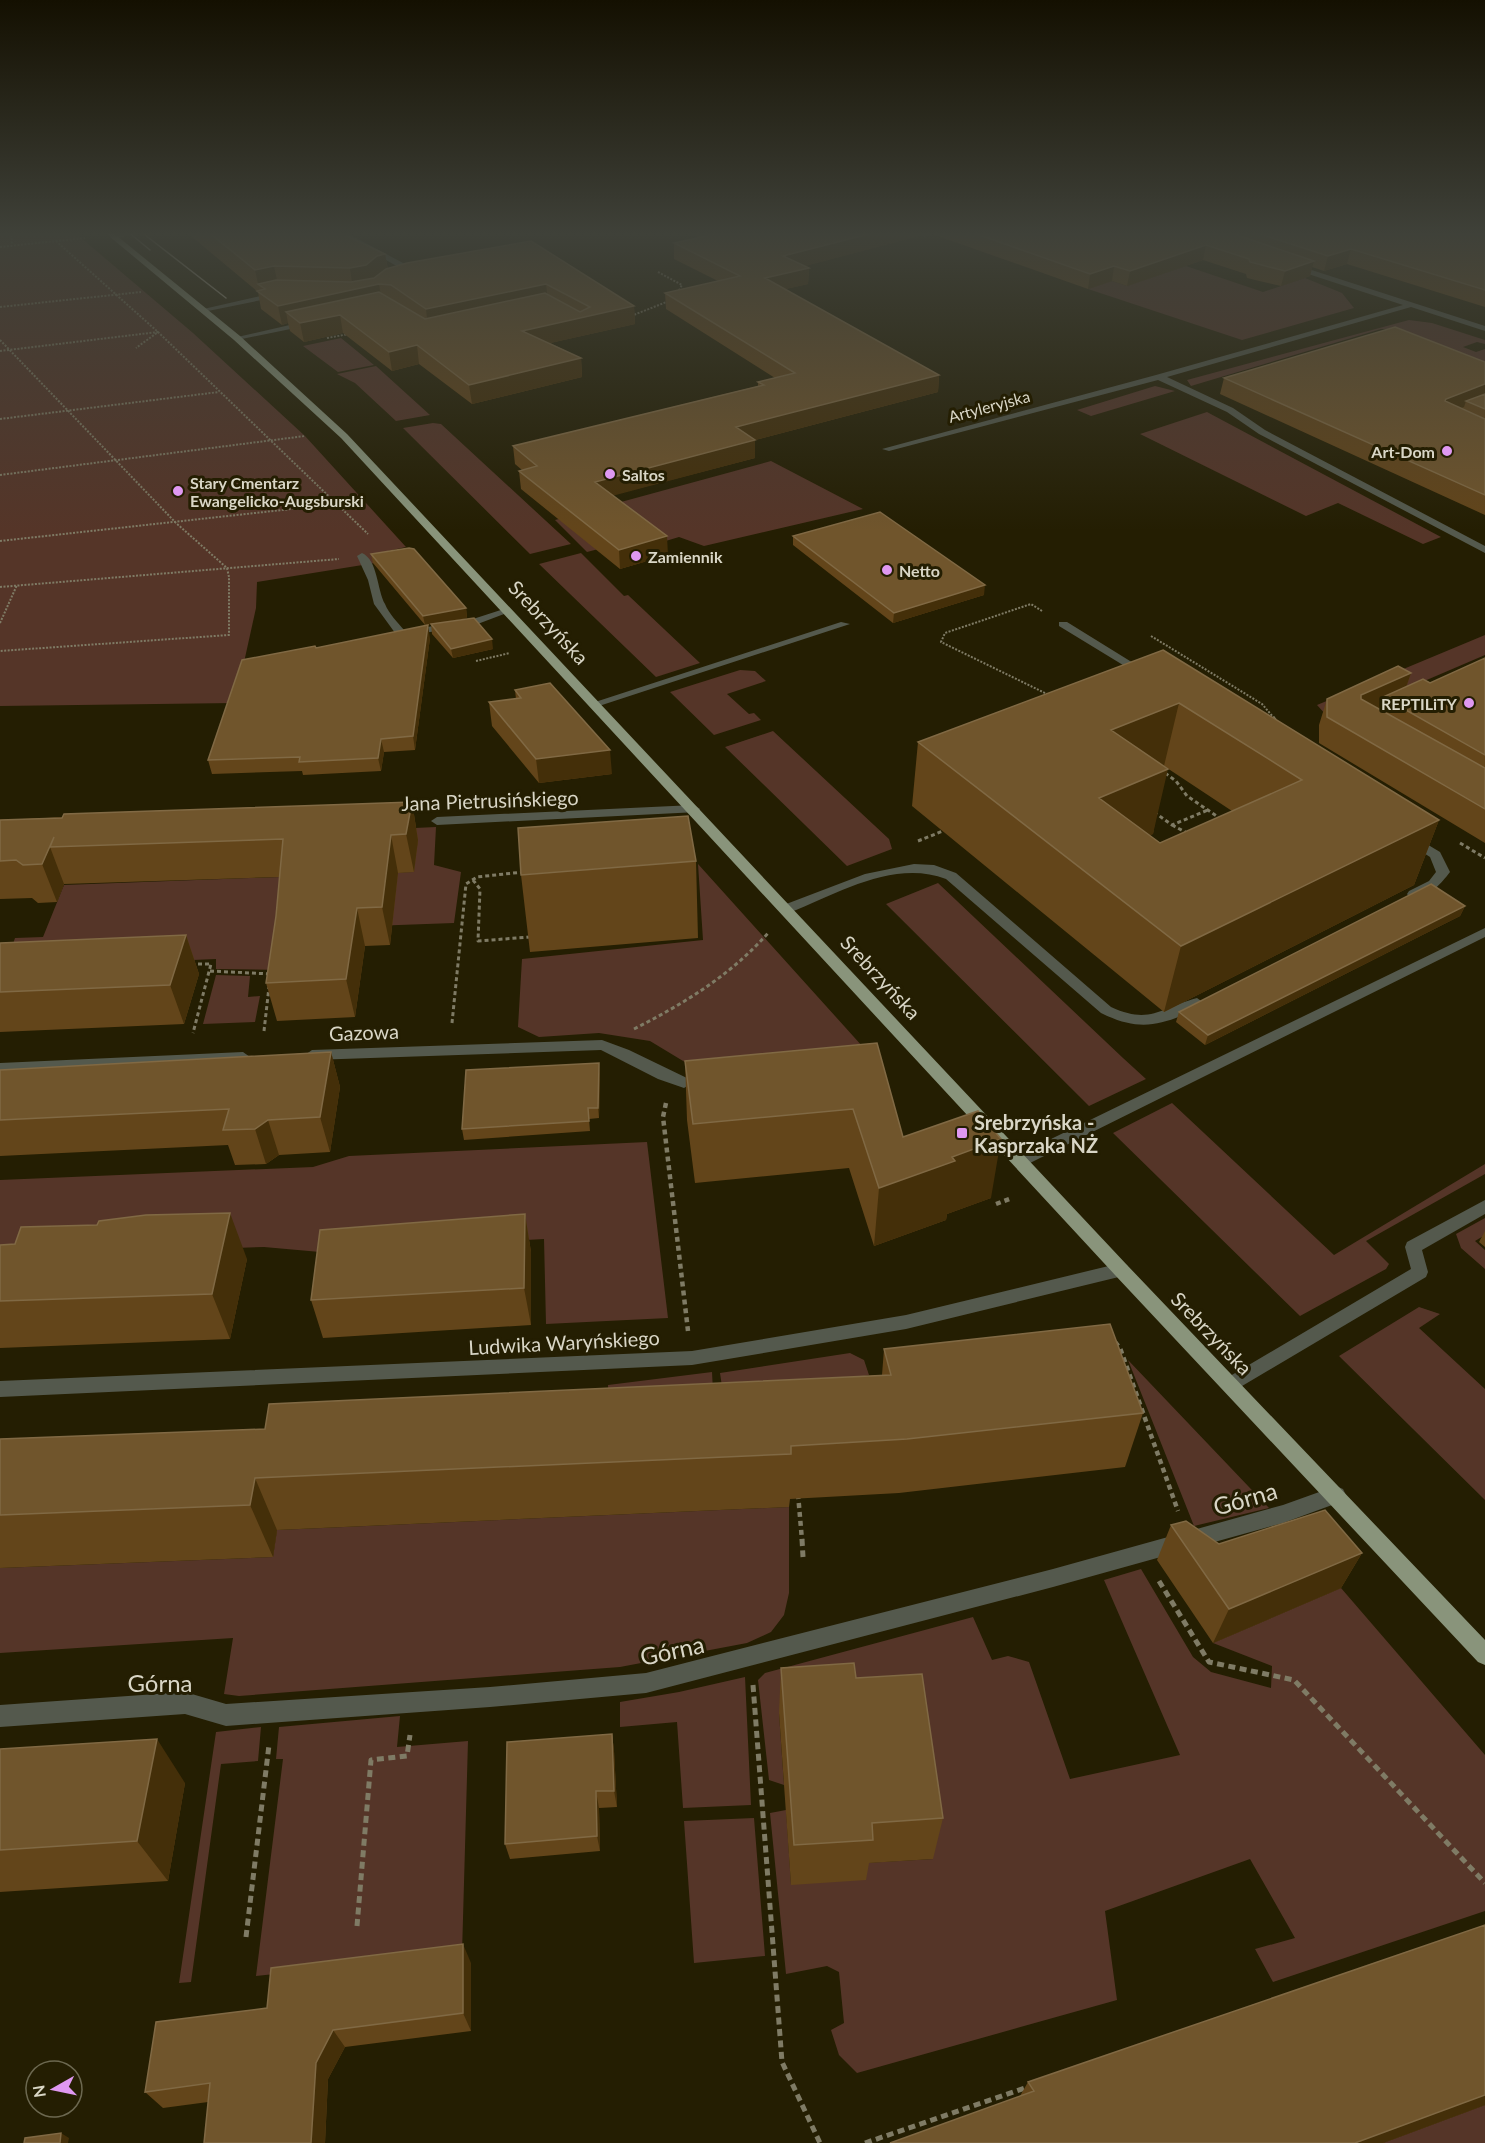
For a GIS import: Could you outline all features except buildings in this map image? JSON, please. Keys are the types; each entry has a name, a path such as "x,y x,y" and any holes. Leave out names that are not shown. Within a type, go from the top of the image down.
{"main road":[{"name":"Srebrzyńska","path":"229,331 344,436 694,809 1121,1270 1485,1655"}],"street":[{"path":"237,338 268,331"},
{"name":"Artyleryjska","path":"886,449 1318,331"},
{"path":"1159,376 1230,410 1262,432 1485,550"},
{"path":"362,556 374,580 379,604 402,635 475,622 507,611"},
{"path":"595,704 846,624"},
{"path":"1063,624 1158,682"},
{"name":"Jana Pietrusińskiego","path":"437,821 694,809"},
{"path":"1398,830 1435,855 1443,872 1434,884 1402,900"},
{"path":"786,909 879,874 909,867 927,867 951,876 1106,1010 1116,1016 1129,1020 1156,1021 1168,1018 1210,997"},
{"path":"1020,1161 1485,932"},
{"name":"Gazowa","path":"294,1056 602,1046 640,1060 678,1081"},
{"path":"0,1068 258,1057"},
{"path":"1231,1384 1420,1272 1413,1247 1485,1206"},
{"name":"Ludwika Waryńskiego","path":"0,1389 692,1358 906,1322 1121,1270"},
{"name":"Górna","path":"0,1716 185,1703 226,1714 646,1683 751,1658 1142,1553 1282,1514 1336,1495"}],"path":[{"path":"136,348 158,332"},
{"path":"0,351 158,332"},
{"path":"0,586 362,556 374,546 371,538 338,504 158,332"},
{"path":"320,340 353,333"},
{"path":"0,340 176,523 227,568 229,635 0,651"},
{"path":"0,419 220,392"},
{"path":"0,475 312,435"},
{"path":"0,541 338,504"},
{"path":"0,623 17,585"},
{"path":"1055,696 1045,694 941,642 945,633 1031,604 1063,624"},
{"path":"1151,636 1262,704 1284,730"},
{"path":"476,661 512,652"},
{"path":"1158,769 1176,781 1187,796 1225,821"},
{"path":"1149,809 1188,835"},
{"path":"1172,825 1208,810"},
{"path":"1454,839 1485,858"},
{"path":"449,1051 466,884 487,875 531,871"},
{"path":"472,880 480,889 478,941 530,937"},
{"path":"602,1046 666,1012 722,975 754,951 769,932"},
{"path":"188,964 211,964 193,1034"},
{"path":"210,971 271,973 264,1031"},
{"path":"678,1081 663,1117 692,1358"},
{"path":"996,1204 1012,1198"},
{"path":"1113,1340 1120,1348 1188,1540"},
{"path":"798,1490 803,1557"},
{"path":"1142,1553 1209,1662 1294,1680 1485,1883"},
{"path":"751,1658 782,2062 820,2143"},
{"path":"357,1926 371,1760 407,1756 412,1702"},
{"path":"246,1937 273,1711"},
{"path":"865,2143 1032,2085"}],"shaded area":[{"name":"Stary Cmentarz Ewangelicko-Augsburski","path":"0,331 191,331 305,436 406,547 379,553 375,563 257,582 256,608 235,703 0,706"},
{"path":"1215,331 1273,331 1242,340"},
{"path":"1368,331 1374,331 1191,386 1187,380"},
{"path":"1405,331 1457,331 1485,340 1485,344 1477,342 1463,347 1476,352 1485,349 1485,362"},
{"path":"341,338 374,365 338,372 303,346"},
{"path":"376,366 430,415 396,421 355,383 337,374"},
{"path":"1155,386 1175,391 1091,416 1077,410"},
{"path":"1207,412 1441,537 1423,544 1338,503 1306,516 1140,434"},
{"path":"433,423 441,424 571,544 530,554 403,428"},
{"path":"771,461 863,509 704,546 679,537 659,543 649,536 587,552 555,520"},
{"path":"581,553 624,596 628,595 700,663 656,677 539,564"},
{"path":"1485,635 1485,655 1394,694 1327,716 1317,705"},
{"path":"740,670 755,671 766,681 727,694 749,714 754,713 761,720 714,735 670,692"},
{"path":"773,731 889,839 892,849 847,866 725,747"},
{"path":"436,827 434,865 461,872 454,923 289,929 284,970 216,969 216,959 5,968 15,938 43,937 64,885 413,872 418,840 393,829"},
{"path":"698,864 872,1057 693,1067 650,1041 599,1033 539,1037 518,1027 522,959 703,940"},
{"path":"938,883 1146,1079 1089,1106 886,904"},
{"path":"216,975 250,976 248,997 260,996 255,1022 203,1024"},
{"path":"1172,1103 1334,1255 1485,1164 1485,1174 1366,1241 1389,1264 1386,1269 1300,1316 1113,1133"},
{"path":"647,1142 668,1318 546,1324 544,1239 320,1252 264,1247 0,1256 0,1180 313,1167 349,1156"},
{"path":"1485,1218 1485,1235 1475,1241 1485,1250 1485,1269 1461,1248 1456,1234"},
{"path":"1419,1307 1440,1314 1419,1328 1485,1389 1485,1500 1339,1356"},
{"path":"850,1353 864,1360 869,1375 725,1407 720,1373"},
{"path":"1128,1360 1269,1508 1194,1526"},
{"path":"712,1372 714,1410 609,1423 608,1385"},
{"path":"789,1507 789,1593 784,1615 771,1632 747,1643 620,1667 239,1696 224,1694 233,1638 0,1653 0,1568 273,1557 277,1530"},
{"path":"1141,1569 1193,1657 1211,1672 1271,1688 1272,1666 1213,1643 1341,1588 1485,1755 1485,1911 1273,1982 1255,1949 1295,1938 1250,1859 1105,1911 1117,2000 857,2073 839,2055 831,2030 844,2023 839,1972 827,1966 786,1974 770,1813 786,1810 791,1884 865,1863 933,1859 779,1713 784,1785 769,1780 758,1680 765,1673 973,1617 992,1660 1008,1656 1029,1662 1070,1779 1180,1755 1104,1580"},
{"path":"745,1677 751,1805 683,1808 677,1722 620,1727 620,1702"},
{"path":"400,1716 397,1747 468,1741 462,1954 256,1976 283,1759 276,1759 279,1727"},
{"path":"261,1727 258,1761 221,1764 191,1982 179,1983 216,1732"},
{"path":"754,1818 765,1956 694,1963 684,1821"},
{"path":"1485,2105 1485,2143 1383,2143"}],"place":[{"name":"Art-Dom","path":"1447,451"},
{"name":"Saltos","path":"610,474"},
{"name":"Stary Cmentarz Ewangelicko-Augsburski","path":"178,491"},
{"name":"Zamiennik","path":"636,556"},
{"name":"Netto","path":"887,570"},
{"name":"REPTILiTY","path":"1469,703"},
{"name":"Srebrzyńska - Kasprzaka NŻ","path":"962,1133"}]}
